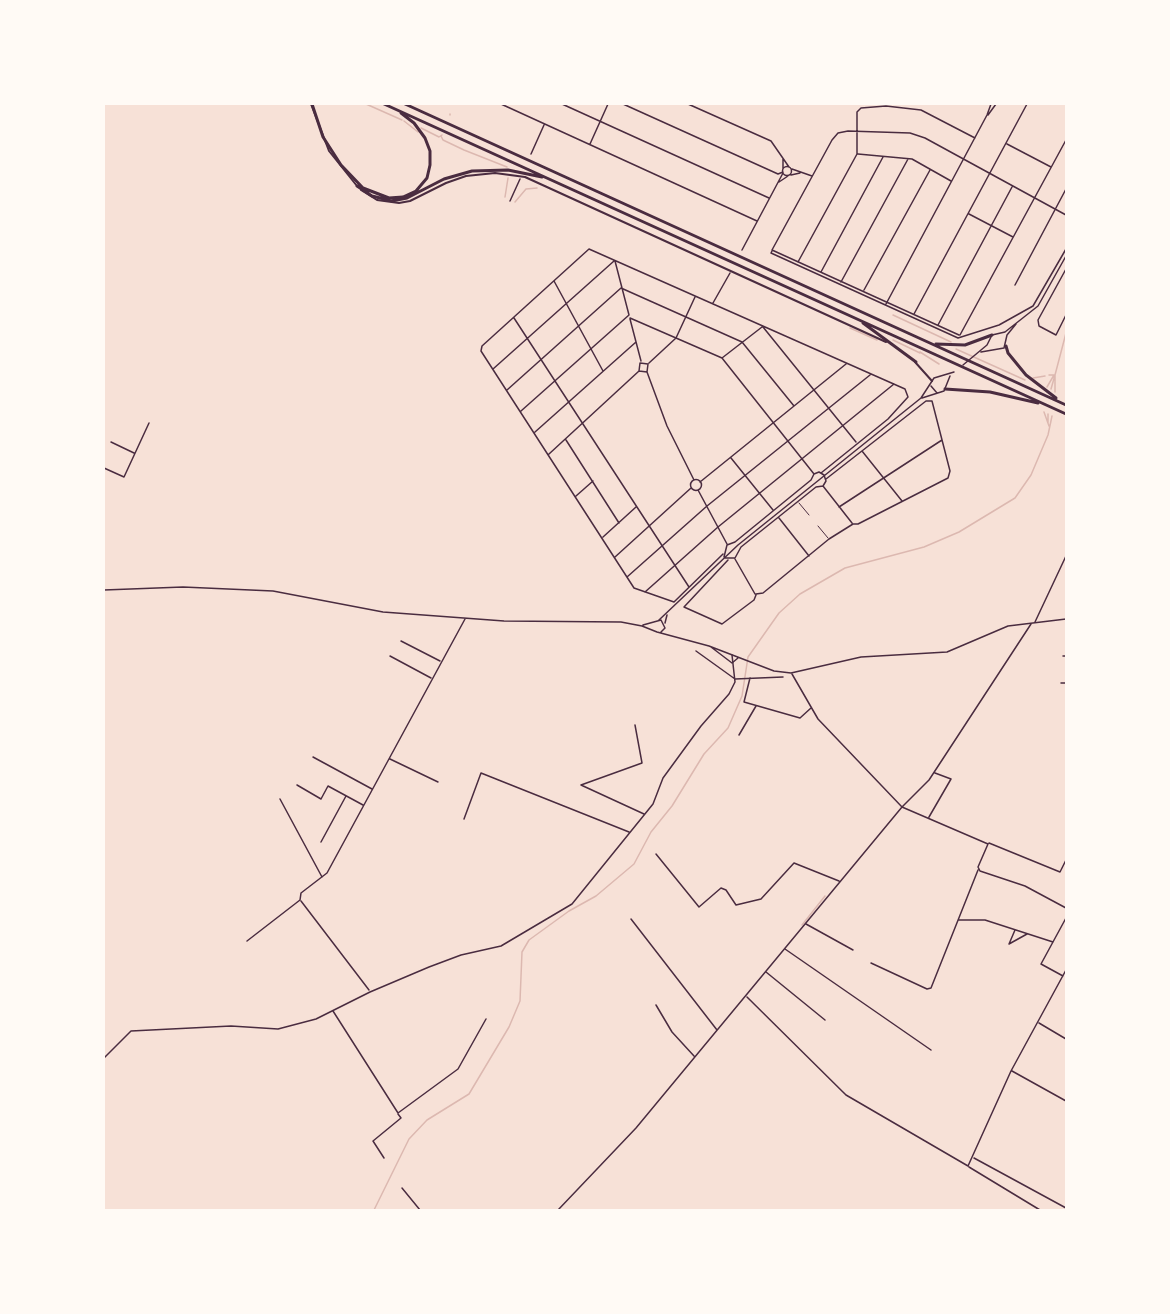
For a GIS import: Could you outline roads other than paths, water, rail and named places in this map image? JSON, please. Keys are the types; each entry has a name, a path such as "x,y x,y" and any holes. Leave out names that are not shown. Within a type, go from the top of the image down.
{"highway":[{"path":"311,104 323,136 341,165 363,188 389,198 403,197 419,188 427,178 431,161 423,134 414,123 394,108"},
{"path":"311,104 329,151 357,186 374,199 396,203 410,201 466,176 495,173 530,179 864,330 916,362"},
{"path":"384,104 1066,414"},
{"path":"405,104 1064,404"},
{"path":"357,186 372,196 392,201 407,198 449,177 478,170 508,170 553,180"},
{"path":"854,317 916,362 931,383"},
{"path":"931,343 965,345 992,335"},
{"path":"1006,346 1008,353 1029,378 1064,404"},
{"path":"946,387 998,393 1047,405"}],"street":[{"path":"501,104 757,221"},
{"path":"562,104 769,198"},
{"path":"590,144 608,104"},
{"path":"623,104 778,174 790,168"},
{"path":"688,104 771,141 790,168 812,176"},
{"path":"886,303 991,104"},
{"path":"987,115 996,104"},
{"path":"914,314 1027,105"},
{"path":"798,262 857,154 857,112 861,108 906,106 933,114 975,138"},
{"path":"531,154 545,124"},
{"path":"960,336 771,253 838,133 857,131 910,133 964,159 1066,215"},
{"path":"960,336 1066,140"},
{"path":"1006,144 1051,167"},
{"path":"857,154 908,159 951,181"},
{"path":"820,272 883,157"},
{"path":"742,250 783,171 783,158"},
{"path":"841,282 908,159"},
{"path":"789,176 790,168"},
{"path":"863,291 930,170"},
{"path":"783,171 789,176"},
{"path":"778,182 800,173"},
{"path":"510,201 520,179"},
{"path":"938,325 1012,186"},
{"path":"1015,285 1066,189"},
{"path":"968,214 1013,237"},
{"path":"814,474 821,473 888,419 908,397 905,389 847,363 695,296 615,260 589,249 480,348 634,588 674,602 723,554 727,544 698,490 700,482 847,363"},
{"path":"772,250 863,291 957,338 990,328 1033,306 1066,249"},
{"path":"980,352 1001,350 1006,346 1008,333 1040,304 1066,256"},
{"path":"615,260 642,362"},
{"path":"493,369 615,260"},
{"path":"1066,269 1038,320 1039,326 1056,335 1066,315"},
{"path":"713,304 730,272"},
{"path":"554,281 603,371"},
{"path":"621,288 742,342 794,406"},
{"path":"507,391 621,288"},
{"path":"695,296 676,338 648,364 647,372 667,426 694,480 700,482"},
{"path":"520,412 629,315"},
{"path":"513,317 689,587"},
{"path":"630,318 722,358 814,474"},
{"path":"921,398 940,393 946,387 947,379 980,352 992,335 1018,322"},
{"path":"722,358 763,326"},
{"path":"763,326 857,443"},
{"path":"999,333 1006,340"},
{"path":"990,340 994,350"},
{"path":"534,433 636,342"},
{"path":"642,362 648,364"},
{"path":"639,371 638,366 642,362"},
{"path":"639,371 647,372"},
{"path":"548,454 639,371"},
{"path":"642,626 654,623 667,615 738,545 921,398 931,383 954,372"},
{"path":"627,577 707,506 871,374"},
{"path":"940,377 946,387"},
{"path":"931,383 933,391 940,393"},
{"path":"644,592 718,527 844,427 894,384"},
{"path":"756,594 763,593 829,539 853,524 858,524 948,478 950,471 932,401 926,401 861,450 826,479 823,486"},
{"path":"104,468 124,477 149,423"},
{"path":"839,507 943,439"},
{"path":"566,440 619,523"},
{"path":"111,442 135,453"},
{"path":"861,450 902,502"},
{"path":"731,457 773,511"},
{"path":"821,473 826,479"},
{"path":"727,544 735,542 811,480 814,474"},
{"path":"615,557 691,488 690,484 694,480"},
{"path":"811,480 816,487"},
{"path":"575,496 592,482"},
{"path":"823,486 853,524"},
{"path":"735,558 756,594 754,600 722,624 684,607 728,560 735,558 739,551 816,487 823,486"},
{"path":"691,488 698,490"},
{"path":"798,502 809,514"},
{"path":"602,538 636,507"},
{"path":"779,517 809,556"},
{"path":"818,526 829,539"},
{"path":"735,542 739,551"},
{"path":"723,554 728,560"},
{"path":"1035,622 1066,556"},
{"path":"104,590 183,587 273,591 359,609 504,621 601,620 642,626 710,646 774,671 792,673 861,657 947,652 1008,626 1066,619"},
{"path":"667,615 665,628 670,635"},
{"path":"247,941 300,900 302,893 327,873 465,618"},
{"path":"659,620 665,623"},
{"path":"654,623 657,632"},
{"path":"558,1210 636,1128 747,997 765,972 902,807 935,772 1031,623"},
{"path":"657,632 665,628"},
{"path":"401,641 441,662"},
{"path":"710,646 732,663"},
{"path":"696,651 740,679 783,676"},
{"path":"104,1059 131,1031 231,1026 278,1029 307,1022 446,960 501,946 572,904 653,804 663,778 729,694 735,682 733,654"},
{"path":"390,656 432,678"},
{"path":"732,663 739,657"},
{"path":"792,673 818,719 902,807 1060,872 1066,860"},
{"path":"750,678 744,702 800,718 812,708"},
{"path":"1061,683 1066,683"},
{"path":"739,735 756,706"},
{"path":"635,725 642,763 581,785 645,814"},
{"path":"313,757 372,789"},
{"path":"388,759 438,782"},
{"path":"928,818 951,779 935,772"},
{"path":"464,819 481,773 630,832"},
{"path":"297,785 321,799 328,786 363,805"},
{"path":"321,842 346,796"},
{"path":"280,799 322,877"},
{"path":"872,963 927,990 931,988 988,844"},
{"path":"656,854 699,907 721,888 726,890 736,906 761,899 794,864 840,882"},
{"path":"978,870 1025,886 1066,908"},
{"path":"300,900 370,992"},
{"path":"1063,976 1041,964 1066,918"},
{"path":"631,920 718,1031"},
{"path":"958,920 985,920 1053,942"},
{"path":"805,923 853,950"},
{"path":"1015,930 1009,945 1028,934"},
{"path":"785,948 931,1050"},
{"path":"968,1166 1011,1071 1066,970"},
{"path":"765,972 825,1020"},
{"path":"747,997 846,1095 1040,1210"},
{"path":"656,1005 672,1032 695,1056"},
{"path":"332,1011 401,1118 373,1141 384,1158"},
{"path":"398,1113 458,1069 486,1019"},
{"path":"1038,1023 1066,1039"},
{"path":"1011,1071 1066,1101"},
{"path":"973,1157 1066,1209"},
{"path":"402,1188 420,1210"}],"waterway":[{"path":"366,104 402,120"},
{"path":"404,121 418,132"},
{"path":"421,128 439,137 442,135"},
{"path":"441,136 443,140 464,150 507,167"},
{"path":"505,197 508,178"},
{"path":"515,202 526,189 537,188"},
{"path":"893,315 951,342"},
{"path":"850,328 877,340"},
{"path":"1055,392 1055,375 1066,333"},
{"path":"893,340 920,353"},
{"path":"956,349 1025,380"},
{"path":"920,352 939,364"},
{"path":"1049,375 1055,375"},
{"path":"1047,387 1054,375"},
{"path":"1051,389 1055,375"},
{"path":"1033,378 1045,376"},
{"path":"1044,412 1049,426"},
{"path":"1048,414 1048,423"},
{"path":"374,1210 409,1139 427,1120 469,1094 509,1027 520,1001 522,952 529,940 569,911 596,896 634,864 651,832 672,806 704,754 728,728 742,696 748,657 779,613 800,594 845,568 924,547 959,532 1015,498 1031,475 1048,435 1052,416"},
{"path":"802,925 825,896"}]}
